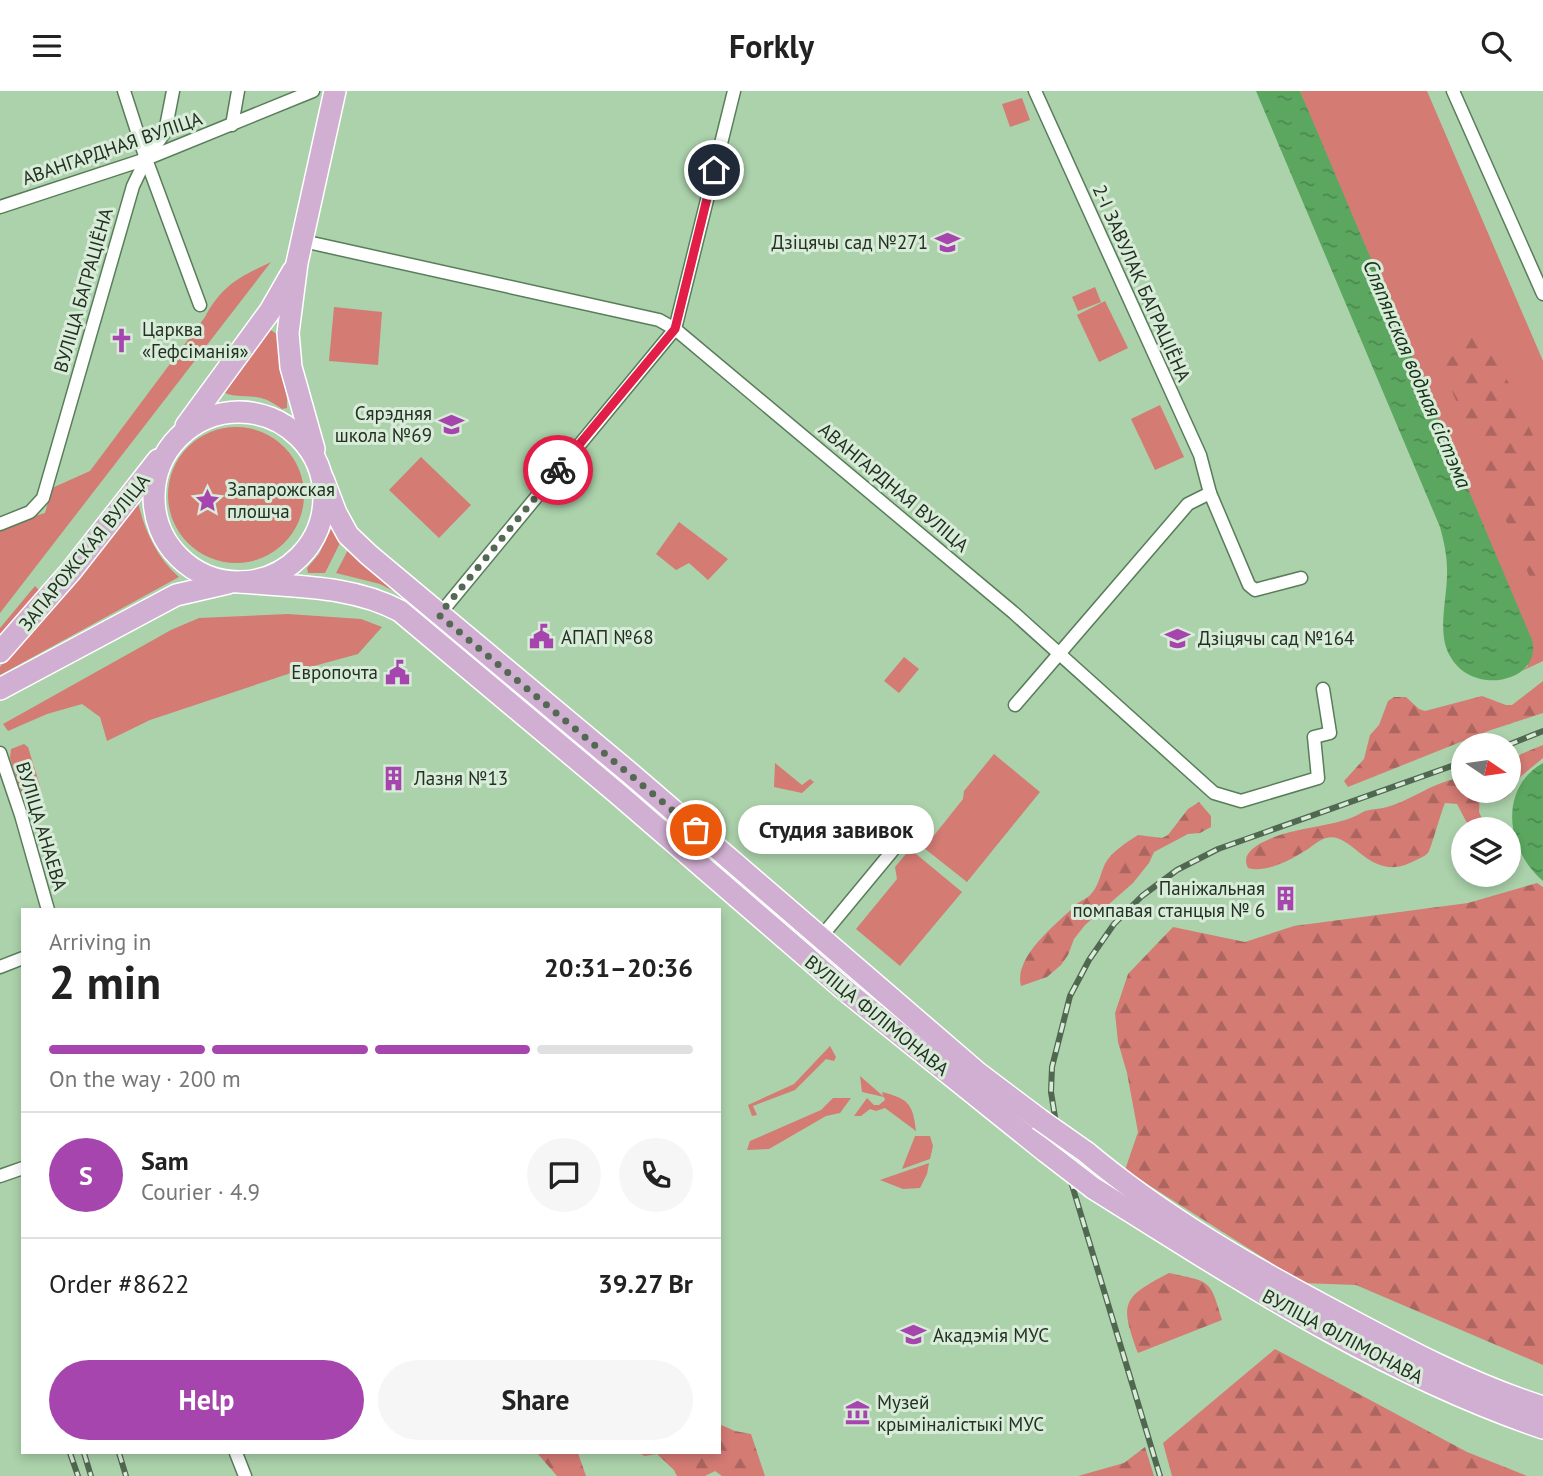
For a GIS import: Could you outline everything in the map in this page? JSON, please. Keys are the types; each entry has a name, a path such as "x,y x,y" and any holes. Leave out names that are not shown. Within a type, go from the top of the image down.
{"main road":[{"path":"0,689 176,595 208,586 260,579 277,573 306,549 315,534 322,516 324,498 321,474 296,387 288,349 288,333 297,263 335,91"},
{"name":"ЗАПАРОЖСКАЯ ВУЛІЦА","path":"0,652 71,571 172,443 270,311 297,263"},
{"path":"237,582 199,572 179,555 163,534 157,518 154,492 159,466 172,443 195,423 215,415 236,412 257,414 278,421 296,433 310,449 321,474"},
{"name":"ВУЛІЦА ФІЛІМОНАВА","path":"321,474 348,535 978,1073 1113,1175 1217,1244 1300,1293 1441,1367 1543,1407"},
{"name":"ВУЛІЦА ФІЛІМОНАВА","path":"237,582 340,591 371,598 400,611 617,793 846,991 1093,1188 1249,1285 1351,1344 1414,1376 1543,1428"},
{"path":"846,991 861,974"}],"street":[{"path":"124,91 200,305"},
{"name":"ВУЛІЦА БАГРАЦІЁНА","path":"0,524 22,516 39,505 48,486 133,186 146,159 165,132 173,91"},
{"path":"232,125 238,91"},
{"name":"АВАНГАРДНАЯ ВУЛІЦА","path":"0,207 146,159 313,91"},
{"path":"439,615 675,329 734,91"},
{"name":"2-І ЗАВУЛАК БАГРАЦІЁНА","path":"1035,91 1200,455 1210,493 1249,585 1255,590 1262,590 1301,578"},
{"path":"1453,91 1543,294"},
{"name":"АВАНГАРДНАЯ ВУЛІЦА","path":"303,241 647,317 675,329 1059,653 1214,793 1241,801 1318,778 1314,737 1330,733 1323,689"},
{"path":"1016,705 1188,503 1210,493"},
{"name":"ВУЛІЦА АНАЕВА","path":"0,753 47,908"},
{"path":"821,937 903,838"},
{"path":"0,967 21,959"},
{"path":"0,1176 21,1169"},
{"path":"236,1454 244,1476"}],"green space":[{"path":"1300,91 1427,91 1543,361 1543,661 1522,671 1528,666"},
{"path":"1022,98 1030,120 1010,127 1002,104"},
{"path":"271,262 0,613 0,526 45,513 52,488 90,471 218,297 232,283"},
{"path":"1095,287 1101,302 1078,311 1072,297"},
{"path":"1105,301 1128,348 1099,362 1077,315"},
{"path":"334,307 382,312 378,365 329,361"},
{"path":"1482,326 1543,457 1543,609 1442,367"},
{"path":"268,328 278,335 287,408 282,409 261,398 229,394 220,390"},
{"path":"1160,405 1184,457 1155,470 1131,419"},
{"path":"236,427 262,432 284,447 299,469 304,495 299,521 284,543 262,558 236,563 210,558 188,543 173,521 168,495 173,469 188,447 210,432"},
{"path":"421,457 471,505 439,538 389,490"},
{"path":"135,499 153,543 164,561 179,577 0,675 0,667"},
{"path":"679,522 728,559 708,580 689,563 676,570 656,554"},
{"path":"334,523 343,537 325,573 308,573 307,568 319,554"},
{"path":"350,546 405,597 380,584 336,573"},
{"path":"35,586 39,590 0,637 0,628"},
{"path":"288,614 361,619 382,627 358,654 303,669 150,720 107,741 100,717 82,704 47,714 8,731 3,724 171,630 199,618"},
{"path":"904,657 919,669 899,693 884,681"},
{"path":"1543,681 1543,713 1483,733 1451,733 1451,746 1348,787 1344,781 1364,759 1370,735 1379,725 1388,701 1394,697 1406,697 1425,711 1482,696 1512,705"},
{"path":"24,744 28,747 40,786 37,794 21,792 10,758 11,749"},
{"path":"1543,745 1543,758 1521,776 1521,754"},
{"path":"994,754 1040,792 967,882 924,848"},
{"path":"775,763 802,785 810,779 814,782 802,793 774,787"},
{"path":"1451,780 1451,803 1479,803 1481,817 1464,817 1457,804 1445,803 1428,853 1414,861 1398,867 1385,867 1345,842 1326,838 1277,865 1255,869 1248,868 1246,864 1248,853 1271,838 1387,807"},
{"path":"1199,802 1211,816 1211,827 1200,833 1188,834 1154,852 1133,883 1085,925 1074,939 1061,965 1047,977 1021,986 1020,975 1024,963 1039,940 1094,891 1111,855 1138,835 1162,838 1168,835 1188,809"},
{"path":"910,849 962,892 900,966 856,929 897,879 895,867"},
{"path":"1537,883 1543,887 1543,1365 1356,1285 1303,1283 1125,1170 1138,1132 1118,1042 1115,1013 1128,974 1173,927 1245,942 1294,926 1468,903"},
{"path":"830,1046 836,1057 834,1061 826,1059 795,1090 753,1106 757,1115 752,1116 748,1105 794,1084"},
{"path":"860,1076 883,1096 882,1092 904,1100 911,1109 916,1131 885,1108 876,1111 870,1109 861,1116 854,1116 867,1098 874,1105 885,1100 884,1097 862,1092"},
{"path":"833,1098 851,1098 840,1113 826,1116 769,1149 747,1150 750,1141 821,1110"},
{"path":"915,1136 930,1136 933,1146 930,1159 902,1169"},
{"path":"929,1163 920,1188 903,1189 880,1180"},
{"path":"1169,1273 1206,1284 1211,1289 1222,1320 1138,1353 1128,1323 1129,1304 1141,1289"},
{"path":"1275,1349 1467,1452 1527,1476 1172,1476 1163,1443"},
{"path":"721,1425 751,1434 765,1476 722,1476 715,1471 705,1476 677,1476 657,1454 721,1454"},
{"path":"1145,1447 1154,1476 1078,1476 1124,1463"},
{"path":"538,1454 578,1454 586,1476 557,1476"}],"water":[{"name":"Сляпянская водная сістэма","path":"1256,91 1300,91 1532,640 1533,654 1527,666 1517,674 1504,679 1474,677 1461,669 1450,656 1443,625 1447,564 1440,527"},
{"path":"1543,763 1543,881 1521,854 1521,817 1512,817 1513,804 1521,803 1521,785 1528,774"}],"railway":[{"path":"1521,740 1543,731"},
{"path":"1160,1476 1059,1142 1051,1092 1052,1067 1070,996 1089,960 1114,924 1142,896 1177,870 1218,849 1451,766"},
{"path":"70,1454 78,1476"},
{"path":"84,1454 91,1476"},
{"path":"119,1454 126,1476"}],"way so far":[{"path":"558,470 439,615 696,830"}],"place":[{"name":"Дзіцячы сад №271","path":"948,242"},
{"name":"Царква «Гефсіманія»","path":"122,340"},
{"name":"Сярэдняя школа №69","path":"452,424"},
{"name":"Запарожская плошча","path":"207,500"},
{"name":"АПАП №68","path":"541,637"},
{"name":"Дзіцячы сад №164","path":"1178,638"},
{"name":"Европочта","path":"398,672"},
{"name":"Лазня №13","path":"394,778"},
{"name":"Студия завивок","path":"696,830"},
{"name":"Паніжальная помпавая станцыя № 6","path":"1285,899"},
{"name":"Акадэмія МУС","path":"913,1335"},
{"name":"Музей крыміналістыкі МУС","path":"857,1413"}],"route":[{"path":"558,470 675,329 714,170"}]}
